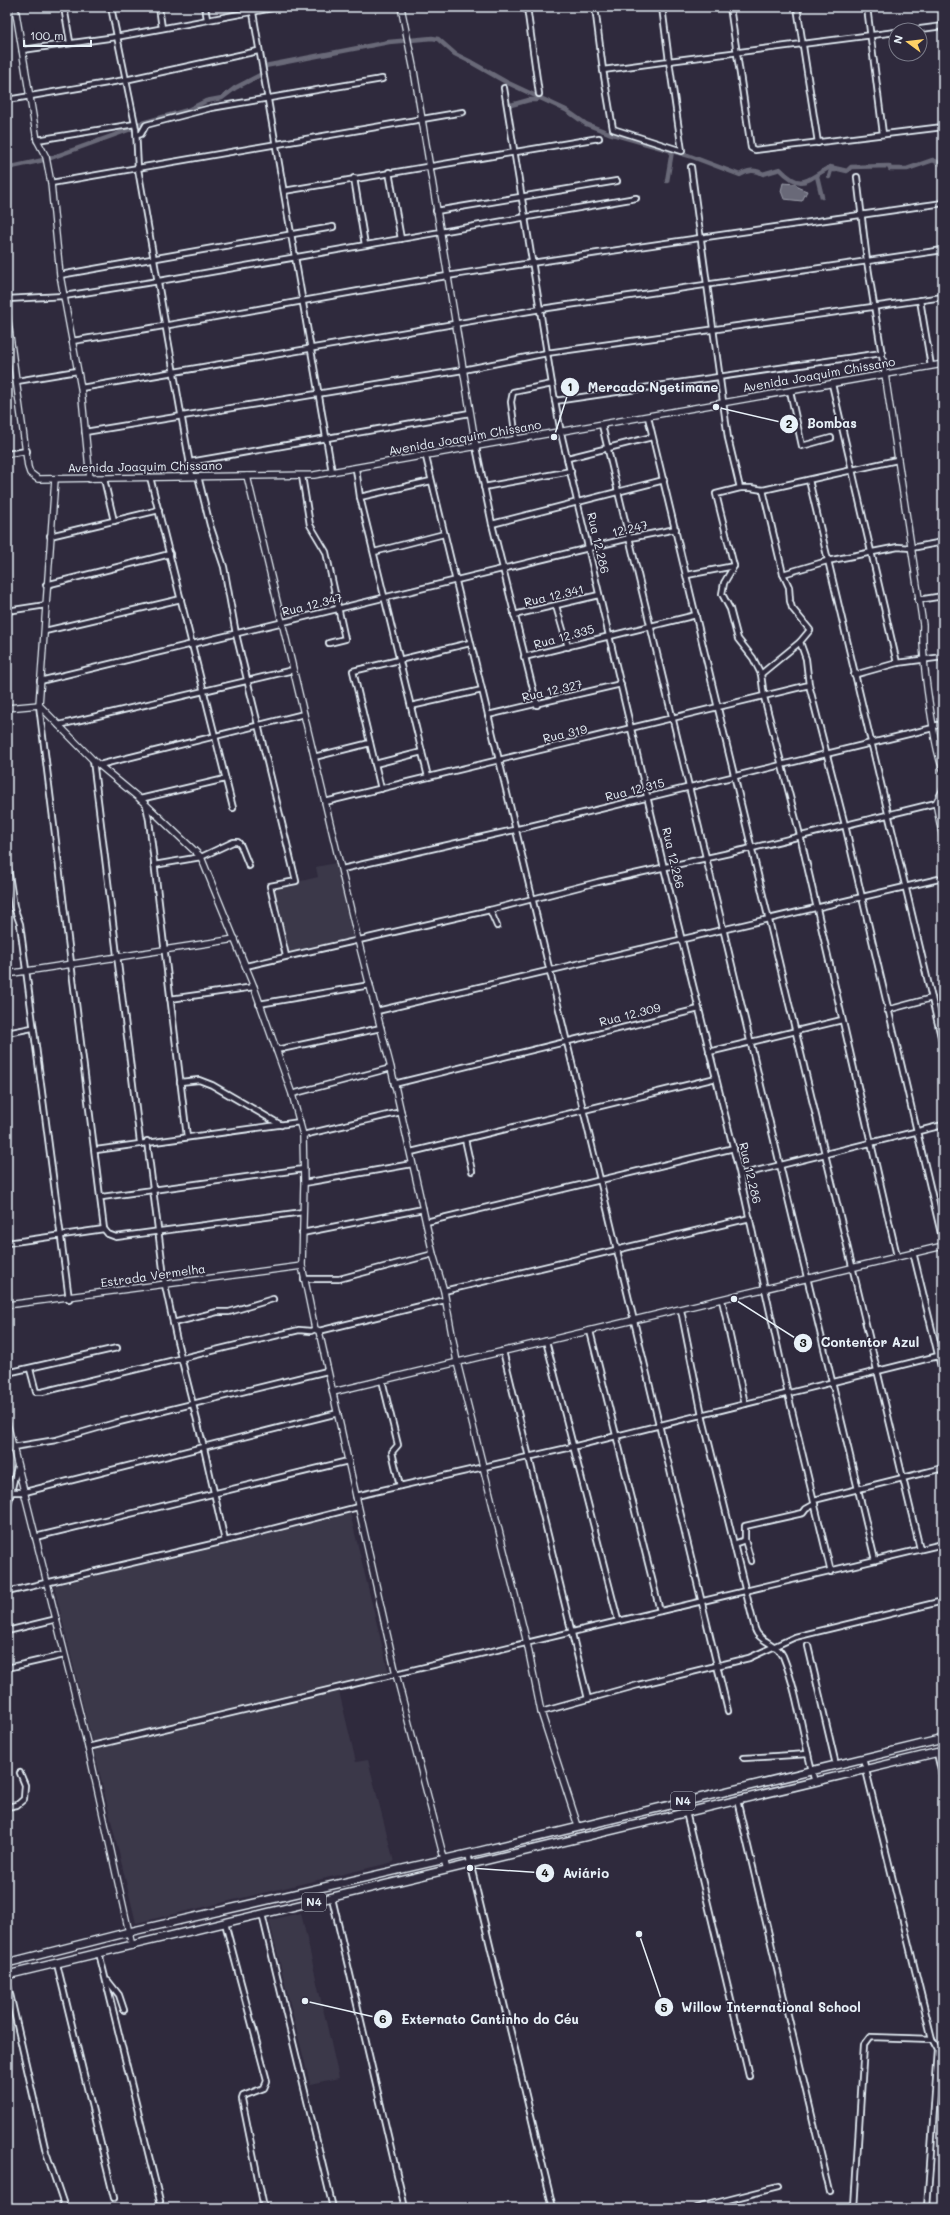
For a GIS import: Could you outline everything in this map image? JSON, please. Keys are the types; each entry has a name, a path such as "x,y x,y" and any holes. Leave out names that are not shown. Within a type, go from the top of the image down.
{"highway":[{"name":"N4","path":"7,1963 129,1932 443,1858 468,1854 578,1826 943,1739"},
{"name":"N4","path":"7,1975 940,1752"}],"street":[{"path":"15,7 37,140 47,160 51,183 60,275 81,388 90,479"},
{"path":"64,7 70,42"},
{"path":"111,7 135,124 138,169 190,462 224,567 236,634 296,881 270,886 286,956"},
{"path":"159,7 162,28"},
{"path":"205,7 207,19"},
{"path":"22,50 70,42 116,37 252,9 278,7"},
{"path":"402,7 476,447 492,524 537,705"},
{"path":"527,7 539,94"},
{"path":"595,7 612,129 682,151 662,7"},
{"path":"730,7 751,148 755,150 943,127"},
{"path":"797,7 818,143"},
{"path":"867,7 872,35 883,134"},
{"path":"252,9 258,52 269,99 309,348 332,472"},
{"path":"928,28 943,26"},
{"path":"603,70 888,33"},
{"path":"7,100 125,80 258,52"},
{"path":"136,135 141,134 146,126 159,121 211,108 382,79"},
{"name":"Rua 12.286","path":"504,88 552,384 562,433 664,868 734,1148 766,1288 788,1394 831,1572"},
{"path":"51,183 276,145 421,118 464,112"},
{"path":"37,140 135,124"},
{"path":"284,191 389,172 600,138"},
{"path":"691,167 728,438 740,488"},
{"path":"389,172 401,239"},
{"path":"857,177 867,261 923,625 922,659 933,727 939,758 943,769"},
{"path":"354,178 365,245"},
{"path":"436,211 617,182"},
{"path":"7,299 64,296 159,281 294,256 636,198"},
{"path":"72,341 167,327 302,301 447,276 943,202"},
{"path":"60,275 333,227"},
{"path":"81,388 541,309 943,250"},
{"path":"85,432 463,370 547,353 943,297"},
{"path":"920,300 931,366"},
{"path":"7,314 27,451 7,454"},
{"path":"555,401 882,353"},
{"name":"Avenida Joaquim Chissano","path":"27,451 30,473 34,477 55,479 195,476 302,476 356,469 426,457 516,439 562,433 943,364"},
{"path":"17,381 78,371"},
{"path":"516,439 510,402 513,392 552,384"},
{"path":"832,384 897,663"},
{"path":"790,391 802,446 831,438"},
{"path":"190,462 470,413"},
{"path":"648,417 920,1549"},
{"path":"602,425 674,719 875,1560"},
{"path":"568,458 652,437"},
{"path":"426,457 499,760 530,899 549,971 728,1710"},
{"path":"897,460 763,490 740,488 716,494 734,566 724,583 722,594 730,609 738,639 753,658 761,674 764,697 800,835 897,1256"},
{"path":"356,469 360,497 428,777"},
{"path":"484,487 571,471"},
{"path":"247,476 358,940 391,1068 433,1254 444,1291 457,1362 528,1643 542,1712 578,1826"},
{"path":"302,476 310,525 326,552 345,639 329,643"},
{"path":"150,477 233,808"},
{"path":"55,479 46,585 45,631 38,705 102,1197 104,1229 108,1234 116,1237 303,1212"},
{"path":"104,479 114,521"},
{"path":"492,524 664,480"},
{"path":"809,480 870,743 906,885 943,1045"},
{"path":"360,497 431,481"},
{"path":"761,674 800,642 810,630 792,608 763,490"},
{"path":"50,536 159,510"},
{"name":"12.247","path":"589,549 630,538 676,529"},
{"path":"374,552 444,534"},
{"path":"783,574 827,561 872,552 898,547 911,548 943,542"},
{"name":"Rua 12.347","path":"40,681 589,549"},
{"path":"46,585 170,554"},
{"path":"687,575 734,566"},
{"name":"Rua 12.341","path":"514,615 599,595"},
{"path":"918,600 943,596"},
{"path":"45,631 181,599"},
{"path":"7,611 46,605"},
{"path":"556,606 568,647"},
{"name":"Rua 12.335","path":"524,657 568,647 609,635 696,615"},
{"path":"800,642 806,659 809,685 862,896 887,1010 943,1242"},
{"path":"380,789 353,671 470,643"},
{"path":"854,675 897,663 943,657"},
{"path":"59,725 293,670"},
{"name":"Rua 12.327","path":"488,715 537,705 621,684"},
{"name":"Rua 319","path":"325,802 674,719 809,685"},
{"path":"411,706 482,690"},
{"path":"7,708 38,705 93,760 140,799 201,857 254,987 292,1094 303,1135 304,1183 302,1266 304,1279 338,1413 396,1674 447,1870"},
{"path":"99,765 304,714"},
{"name":"Rua 12.315","path":"342,870 827,755 943,724"},
{"path":"314,757 370,743"},
{"path":"375,764 422,752"},
{"path":"93,760 140,1142"},
{"path":"140,799 225,779"},
{"path":"943,790 936,803 943,838"},
{"path":"246,966 490,910 530,899 752,848 800,835 845,826 936,803"},
{"path":"146,805 187,1138"},
{"path":"154,866 201,857 233,842 238,842 241,846 248,866"},
{"path":"7,861 14,907 20,924 32,1028 69,1298"},
{"path":"377,1012 724,930 906,885 943,878"},
{"path":"490,910 497,926"},
{"path":"7,974 235,939"},
{"path":"259,1004 370,985"},
{"path":"170,999 254,987"},
{"path":"887,1010 932,998"},
{"name":"Rua 12.309","path":"394,1084 699,1009"},
{"path":"709,1052 795,1030 842,1020"},
{"path":"7,1032 32,1028"},
{"path":"276,1050 381,1028"},
{"path":"292,1094 391,1068"},
{"path":"410,1152 716,1078"},
{"path":"180,1082 199,1080 212,1085 281,1125"},
{"path":"303,1135 401,1112"},
{"path":"96,1150 140,1142 187,1138 300,1122"},
{"path":"740,1175 870,1141 943,1124"},
{"path":"465,1139 472,1171"},
{"path":"147,1142 165,1285 225,1541"},
{"path":"426,1222 734,1148"},
{"path":"304,1183 412,1164"},
{"path":"102,1197 304,1169"},
{"path":"302,1233 423,1209"},
{"path":"444,1291 750,1218"},
{"path":"7,1243 104,1229"},
{"path":"333,1392 633,1320 681,1310 913,1252 943,1246"},
{"path":"913,1252 943,1375"},
{"path":"304,1279 340,1279 433,1254"},
{"name":"Estrada Vermelha","path":"7,1305 302,1266"},
{"path":"173,1323 217,1312 229,1312 273,1299"},
{"path":"30,1369 36,1392 42,1392 299,1330 317,1330 445,1300"},
{"path":"722,1300 745,1404"},
{"path":"681,1310 702,1415 756,1633 775,1647 782,1656 790,1680 815,1782"},
{"path":"590,1331 615,1436 660,1611"},
{"path":"546,1341 572,1447 618,1620"},
{"path":"7,1373 117,1348"},
{"path":"503,1351 530,1456 588,1699"},
{"path":"356,1496 572,1447 938,1356"},
{"path":"13,1447 56,1440 327,1371"},
{"path":"382,1380 398,1445 392,1452 400,1486"},
{"path":"11,1492 25,1492 338,1413"},
{"path":"7,1424 35,1537 48,1582 64,1654 88,1747 132,1946"},
{"path":"35,1537 348,1461"},
{"path":"7,1508 18,1465"},
{"path":"751,1562 745,1540 745,1526 804,1512 814,1502 858,1488 943,1468"},
{"path":"7,1592 225,1541 358,1507"},
{"path":"734,1544 745,1540"},
{"path":"88,1747 528,1643 618,1620 831,1572 943,1544"},
{"path":"542,1712 759,1655 795,1637 943,1601"},
{"path":"7,1631 57,1619"},
{"path":"808,1646 836,1764"},
{"path":"7,1668 64,1654"},
{"path":"940,1752 943,1779"},
{"path":"744,1758 808,1754"},
{"path":"863,1758 932,2039 938,2050 927,2208"},
{"path":"7,1808 17,1805 24,1799 25,1785 20,1773"},
{"path":"737,1800 830,2192"},
{"path":"686,1812 749,2076"},
{"path":"468,1854 553,2208"},
{"path":"332,1898 406,2208"},
{"path":"262,1914 333,2208"},
{"path":"225,1923 267,2082 264,2088 243,2096 242,2099 264,2208"},
{"path":"99,1953 160,2201"},
{"path":"57,1964 114,2198"},
{"path":"106,1979 119,1995 124,2010"},
{"path":"7,1981 46,2152 65,2208"},
{"path":"854,2208 864,2044 870,2038 932,2039"},
{"path":"696,2208 778,2187"}],"shaded area":[{"path":"336,863 353,939 287,954 272,888 318,877 316,867"},
{"path":"350,1513 390,1678 339,1691 356,1762 368,1760 394,1862 136,1923 54,1586"},
{"path":"301,1913 339,2078 310,2084 269,1920"}],"water":[{"path":"783,183 796,184 799,188 807,191 802,201 784,199 781,191"}],"waterway":[{"path":"264,71 265,66 389,42 432,38 438,39 455,54 506,82 566,110 586,124 609,133 690,156 740,175 749,171 757,171 763,174 780,169 794,180 800,182 811,179 830,167 847,171 851,167 889,166 890,169 907,169 933,160 943,165"},
{"path":"7,168 48,159 131,129 135,125 188,110 206,101 222,98 235,88 262,74"},
{"path":"511,105 529,100 536,100 539,98"},
{"path":"667,181 672,151"},
{"path":"829,177 831,170 836,170"},
{"path":"817,176 822,197"}],"place":[{"name":"Bombas","path":"716,407"},
{"name":"Mercado Ngetimane","path":"554,437"},
{"name":"Contentor Azul","path":"734,1299"},
{"name":"Aviário","path":"470,1868"},
{"name":"Willow International School","path":"639,1934"},
{"name":"Externato Cantinho do Céu","path":"305,2001"}]}
